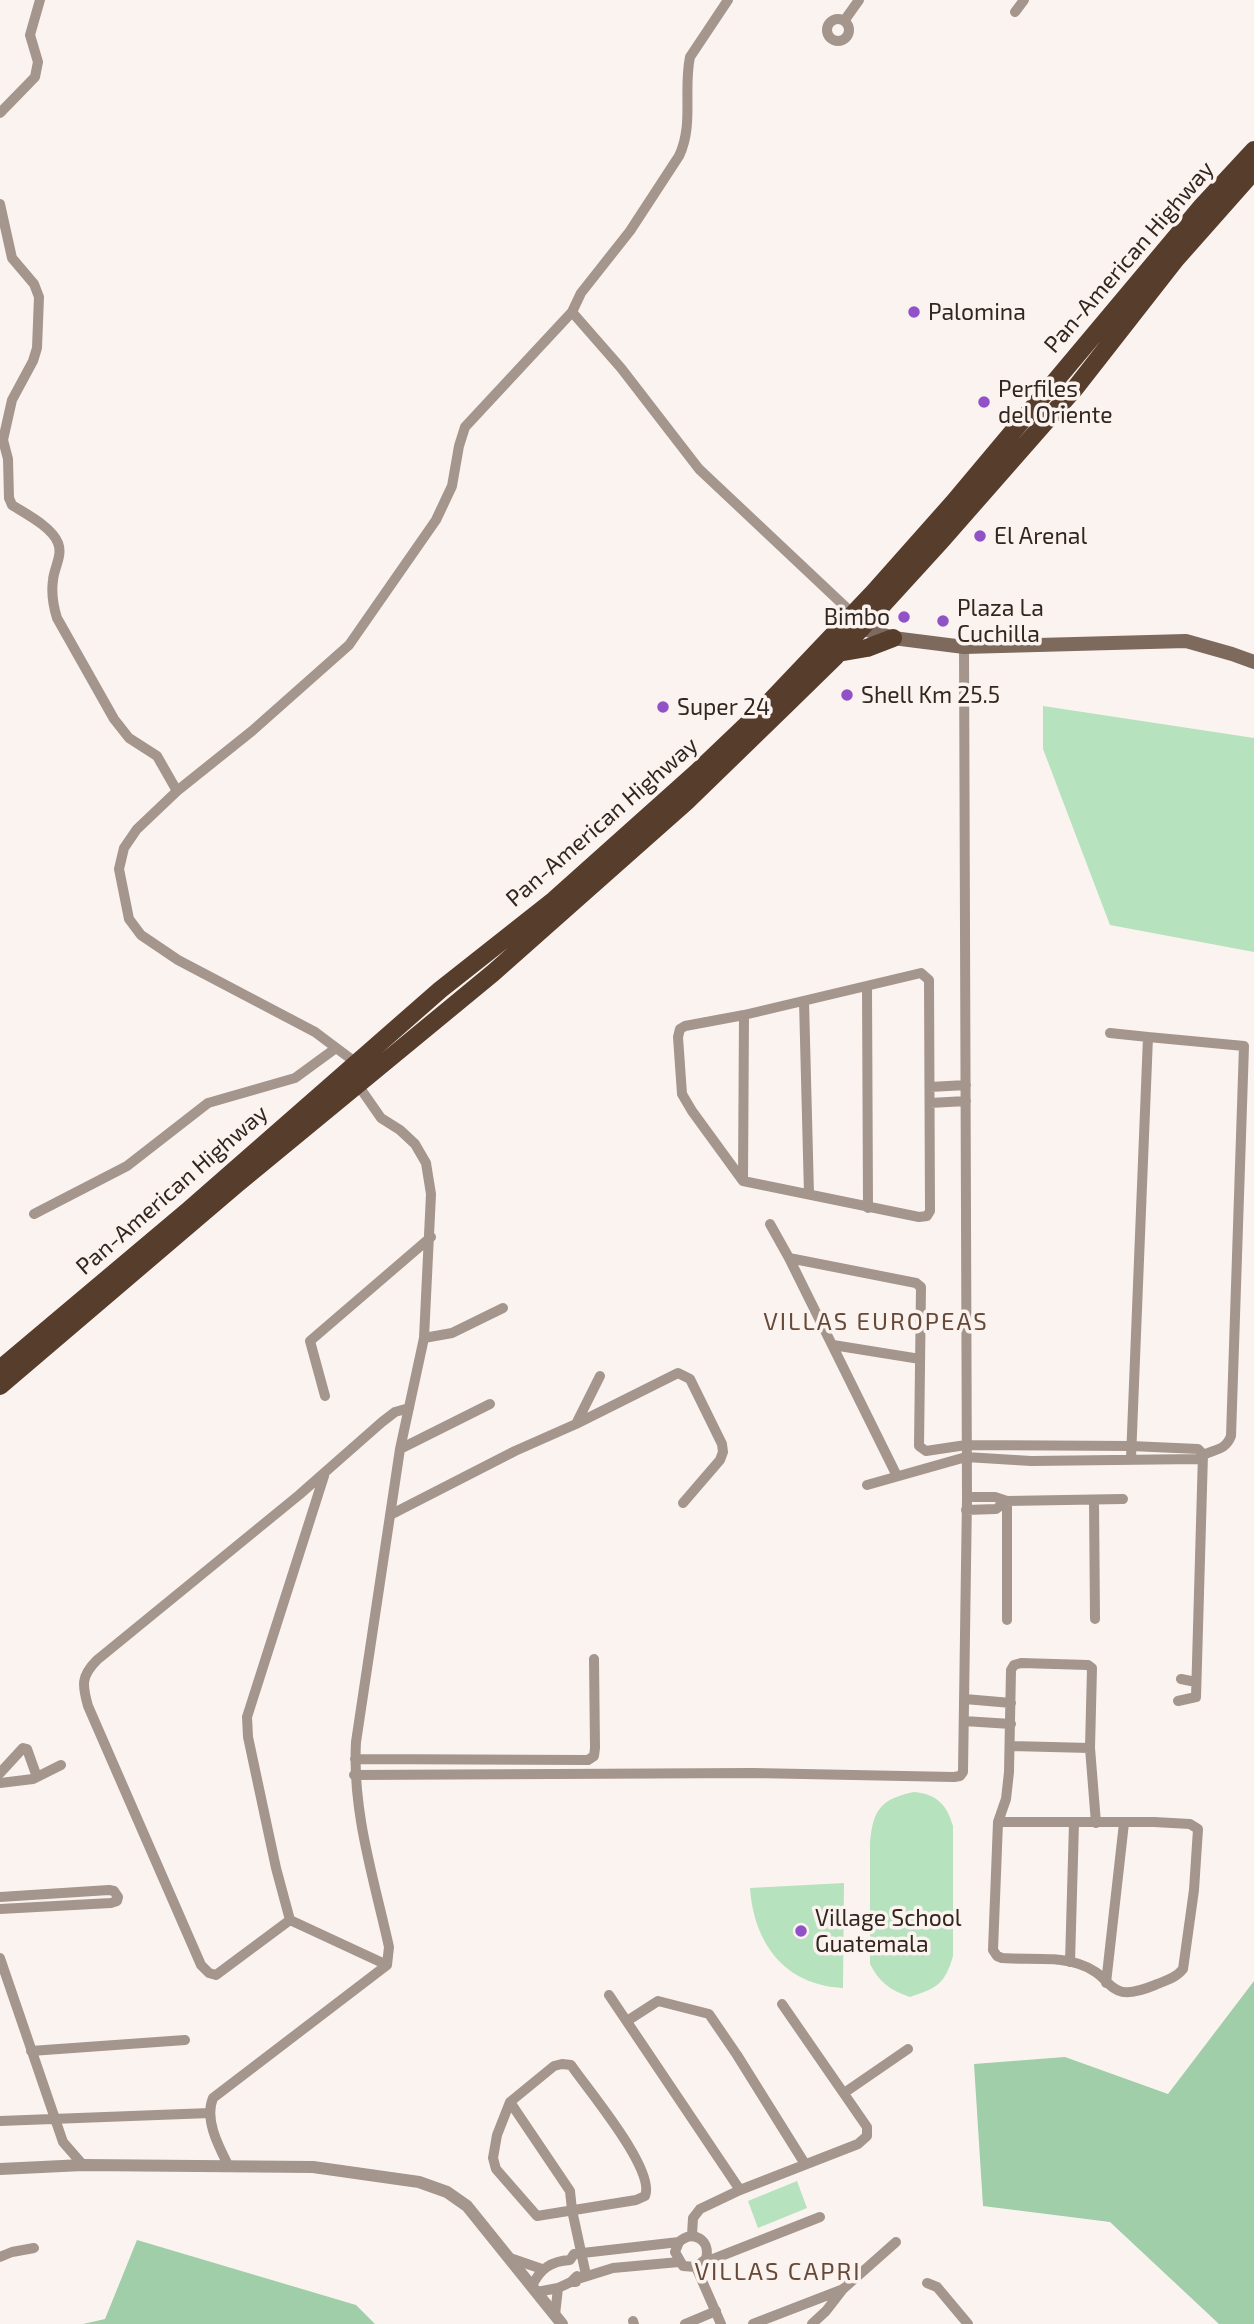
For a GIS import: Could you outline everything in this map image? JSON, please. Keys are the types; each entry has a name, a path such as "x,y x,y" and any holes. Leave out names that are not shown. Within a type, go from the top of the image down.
{"highway":[{"name":"Pan-American Highway","path":"0,1386 237,1184 493,973 656,829 838,653 953,503 1202,206 1254,150"},
{"name":"Pan-American Highway","path":"0,1369 189,1210 355,1062 554,900 862,620 1076,387 1176,259 1254,171"},
{"path":"1014,457 1023,440 1058,396 1058,392 1049,387"},
{"path":"862,620 890,637"},
{"path":"838,653 867,648 890,637"},
{"path":"391,1058 407,1036 458,993 458,989 447,985"}],"main road":[{"path":"890,637 964,647 1186,641 1254,662"}],"street":[{"path":"0,113 35,77 38,62 30,35 40,0"},
{"path":"355,1062 315,1032 178,960 141,935 129,919 121,888 119,869 124,848 137,830 177,791 252,731 349,645 436,520 452,486 458,446 465,426 572,312 580,293 630,231 679,156 687,132 687,68 690,57 728,0"},
{"path":"844,21 859,0"},
{"path":"1015,12 1024,0"},
{"path":"0,204 12,258 34,284 39,297 37,348 12,400 3,440 8,459 9,498 12,505 52,534 58,542 60,553 53,578 52,600 57,618 114,719 129,737 157,756 177,791"},
{"path":"572,312 621,368 699,469 862,620"},
{"path":"354,1775 753,1773 960,1776 964,1767 967,1497 964,647"},
{"path":"921,974 929,980 930,1211 927,1216 868,1208 743,1181 682,1094 678,1037 680,1029 804,1001 921,974"},
{"path":"867,986 868,1208"},
{"path":"804,1001 809,1194"},
{"path":"743,1181 744,1015"},
{"path":"867,1485 966,1457 1031,1461 1198,1459 1203,1454 1224,1447 1231,1436 1249,1047 1110,1033"},
{"path":"1131,1458 1148,1037"},
{"path":"34,1214 127,1166 208,1104 295,1078 336,1048"},
{"path":"229,2167 218,2143 210,2113 213,2098 387,1965 389,1947 362,1829 354,1775 400,1448 424,1338 431,1194 426,1163 415,1144 382,1118 358,1085"},
{"path":"930,1087 966,1085"},
{"path":"930,1103 966,1101"},
{"path":"770,1224 897,1476"},
{"path":"325,1396 310,1341 431,1237"},
{"path":"789,1258 918,1285 922,1293 919,1446 926,1451 966,1445 1131,1446 1198,1449 1203,1454 1195,1697 1178,1701"},
{"path":"424,1338 453,1334 503,1308"},
{"path":"832,1345 920,1359"},
{"path":"390,1515 515,1451 678,1373 690,1379 722,1444 723,1452 720,1460 683,1503"},
{"path":"576,1424 600,1376"},
{"path":"400,1448 490,1404"},
{"path":"290,1920 216,1975 209,1973 201,1965 82,1686 89,1669 97,1660 382,1422 396,1412 409,1408"},
{"path":"1062,1446 1064,1459"},
{"path":"933,1449 936,1464"},
{"path":"290,1920 248,1737 247,1717 324,1473"},
{"path":"967,1497 995,1497 1007,1501 1123,1499"},
{"path":"1094,1500 1095,1619"},
{"path":"966,1510 996,1509 1007,1501"},
{"path":"1007,1501 1007,1620"},
{"path":"355,1759 588,1760 594,1756 595,1748 594,1660"},
{"path":"998,1822 1190,1824 1196,1827 1200,1833 1184,1966 1179,1975 1137,1993 1126,1994 1106,1983 1094,1970 1070,1962 1002,1958 995,1954 998,1822 1006,1799 1014,1665 1089,1666 1093,1670 1090,1748 1096,1823"},
{"path":"1181,1679 1196,1682"},
{"path":"965,1699 1011,1703"},
{"path":"964,1721 1011,1724"},
{"path":"1011,1746 1090,1748"},
{"path":"0,1773 23,1748 27,1749 37,1777"},
{"path":"0,1783 33,1779 61,1765"},
{"path":"1070,1962 1074,1823"},
{"path":"1106,1983 1124,1823"},
{"path":"0,1897 109,1890 114,1891 118,1897 117,1901 111,1903 0,1909"},
{"path":"290,1920 387,1965"},
{"path":"0,1958 54,2118 69,2151 83,2165"},
{"path":"609,1995 740,2190"},
{"path":"627,2021 658,2001 709,2014 805,2164"},
{"path":"692,2235 696,2213 740,2190 858,2144 867,2136 867,2127 782,2004"},
{"path":"31,2052 185,2040"},
{"path":"844,2093 908,2049"},
{"path":"554,2066 571,2066 632,2149 648,2189 645,2196 636,2200 537,2216 496,2169 493,2158 510,2102 554,2066"},
{"path":"510,2102 570,2191 578,2253 572,2282 559,2319"},
{"path":"0,2121 210,2113"},
{"path":"0,2169 83,2165 313,2167 419,2182 447,2192 461,2201 480,2220 559,2319"},
{"path":"679,2242 675,2252 679,2262 688,2268 820,2217"},
{"path":"510,2258 552,2265 570,2260 578,2253 679,2242 692,2235"},
{"path":"692,2235 702,2239 708,2248 708,2254 700,2265"},
{"path":"812,2324 843,2289 896,2242"},
{"path":"0,2257 34,2248"},
{"path":"534,2289 572,2282 613,2268 679,2262"},
{"path":"552,2265 572,2282"},
{"path":"534,2289 552,2265"},
{"path":"700,2265 721,2324"},
{"path":"927,2283 937,2287 968,2324"},
{"path":"753,2324 843,2289"},
{"path":"684,2324 716,2311"}],"green space":[{"path":"1043,706 1254,738 1254,952 1110,925 1043,749"},
{"path":"914,1792 929,1795 940,1802 948,1812 953,1826 953,1956 947,1973 939,1984 910,1997 886,1985 870,1964 870,1843 874,1822 881,1807 894,1798"},
{"name":"Village School Guatemala","path":"844,1883 843,1988 804,1979 776,1958 758,1926 750,1888"},
{"path":"1254,1981 1254,2324 1219,2324 1110,2222 983,2206 974,2064 1065,2057 1168,2094"},
{"path":"797,2181 807,2208 758,2228 748,2201"},
{"path":"137,2240 356,2305 375,2324 83,2324 105,2319"}],"place":[{"name":"Palomina","path":"914,312"},
{"name":"Perfiles del Oriente","path":"984,402"},
{"name":"El Arenal","path":"980,536"},
{"name":"Bimbo","path":"904,617"},
{"name":"Plaza La Cuchilla","path":"943,621"},
{"name":"Shell Km 25.5","path":"847,695"},
{"name":"Super 24","path":"663,707"},
{"name":"Village School Guatemala","path":"801,1931"}],"district":[{"name":"VILLAS EUROPEAS","path":"876,1322"},
{"name":"VILLAS CAPRI","path":"778,2272"}]}
